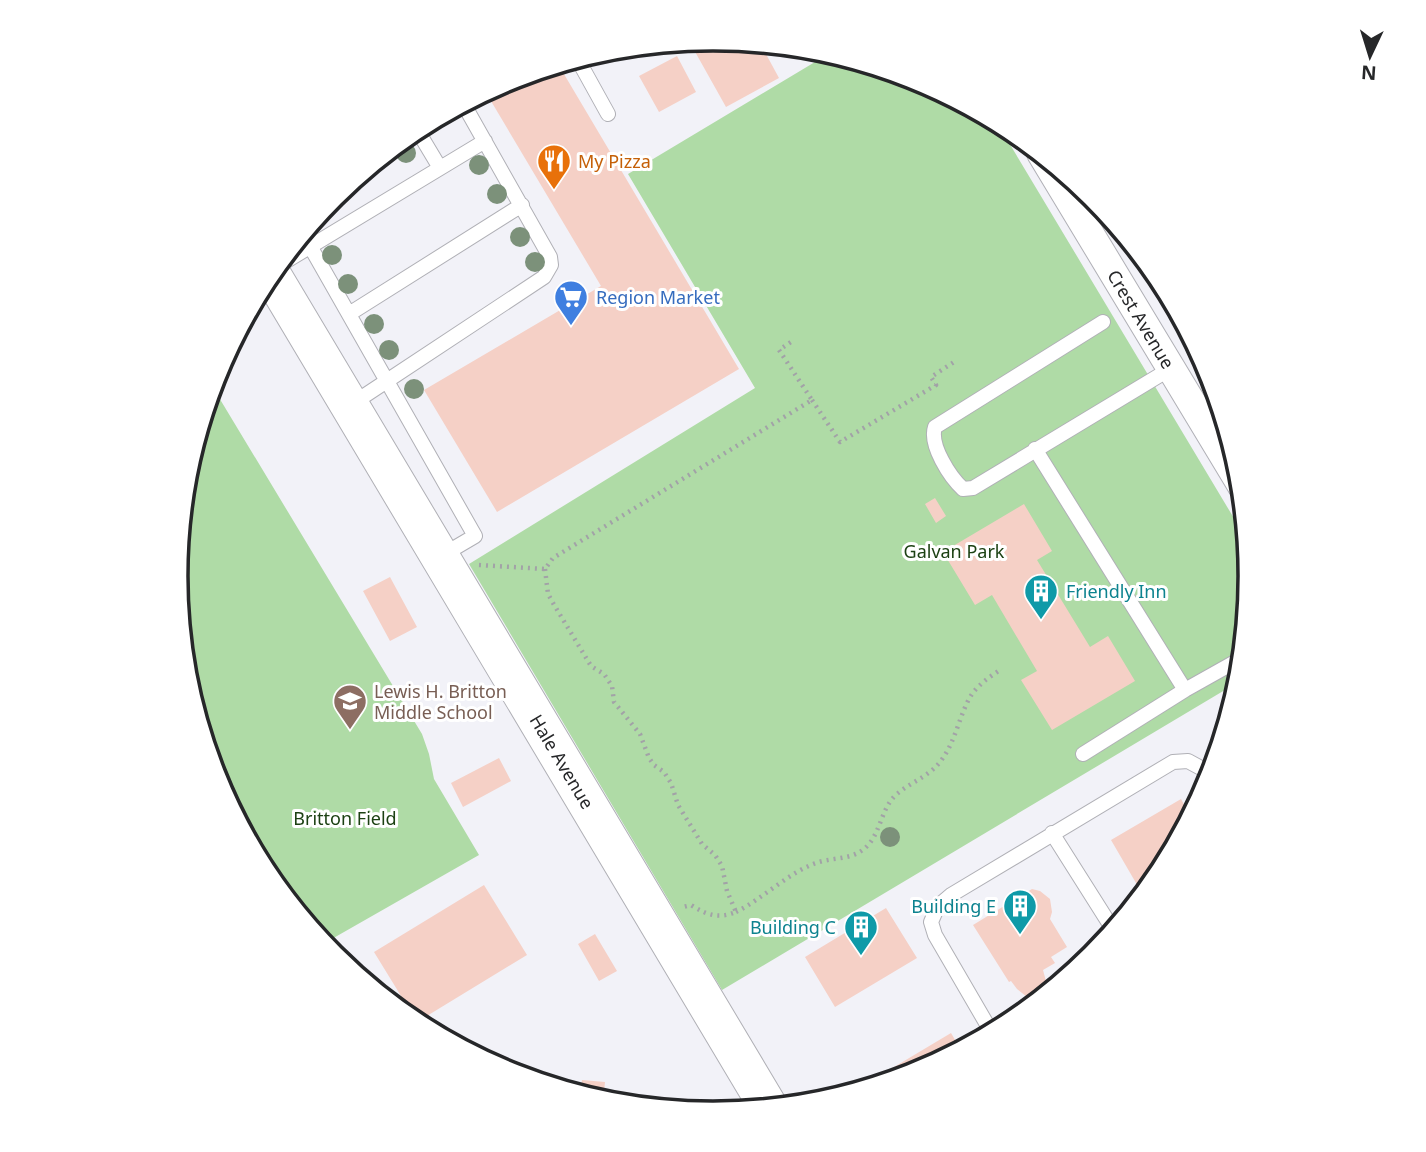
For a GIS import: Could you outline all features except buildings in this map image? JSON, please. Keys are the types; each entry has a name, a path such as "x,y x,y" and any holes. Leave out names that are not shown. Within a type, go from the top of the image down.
{"main road":[{"name":"Hale Avenue","path":"278,281 350,405 456,560 764,1099"}],"street":[{"name":"Crest Avenue","path":"1088,210 1170,369 1224,457"}],"lane":[{"path":"582,68 608,114"},
{"path":"350,405 544,277 551,265 550,257 522,205 468,112"},
{"path":"422,138 440,167"},
{"path":"298,254 485,141"},
{"path":"349,314 522,205"},
{"path":"310,246 475,536 456,560"},
{"path":"1103,322 935,427 933,443 956,483 963,489 973,488 1170,369"},
{"path":"1035,449 1185,690"},
{"path":"1083,754 1230,664"},
{"path":"987,1024 935,935 931,922 938,906 951,895 1172,762 1188,761 1202,767"},
{"path":"1052,833 1108,922"}],"path":[{"path":"791,342 779,350 840,442 936,385 931,377 957,360"},
{"path":"736,912 727,891 722,866 715,855 702,844 678,805 671,783 649,758 640,734 614,702 612,686 604,674 591,666 548,594 545,569 553,558 812,400"},
{"path":"456,560 545,569"},
{"path":"677,910 687,905 717,916 736,912 757,902 803,869 819,862 849,858 867,846 896,794 921,779 937,765 953,740 969,700 984,681 1000,670"}],"green space":[{"name":"Galvan Park","path":"816,61 882,79 976,121 1008,141 1235,520 1237,610 1234,645 1225,690 722,990 469,564 755,388 628,174"},
{"name":"Britton Field","path":"219,398 422,734 434,779 479,855 333,938 296,896 258,839 216,745 192,645 188,576 192,507 206,440"}],"place":[{"name":"My Pizza","path":"554,191"},
{"name":"Region Market","path":"571,327"},
{"name":"Friendly Inn","path":"1041,621"},
{"name":"Lewis H. Britton Middle School","path":"350,731"},
{"name":"Building E","path":"1020,936"},
{"name":"Building C","path":"861,957"}]}
